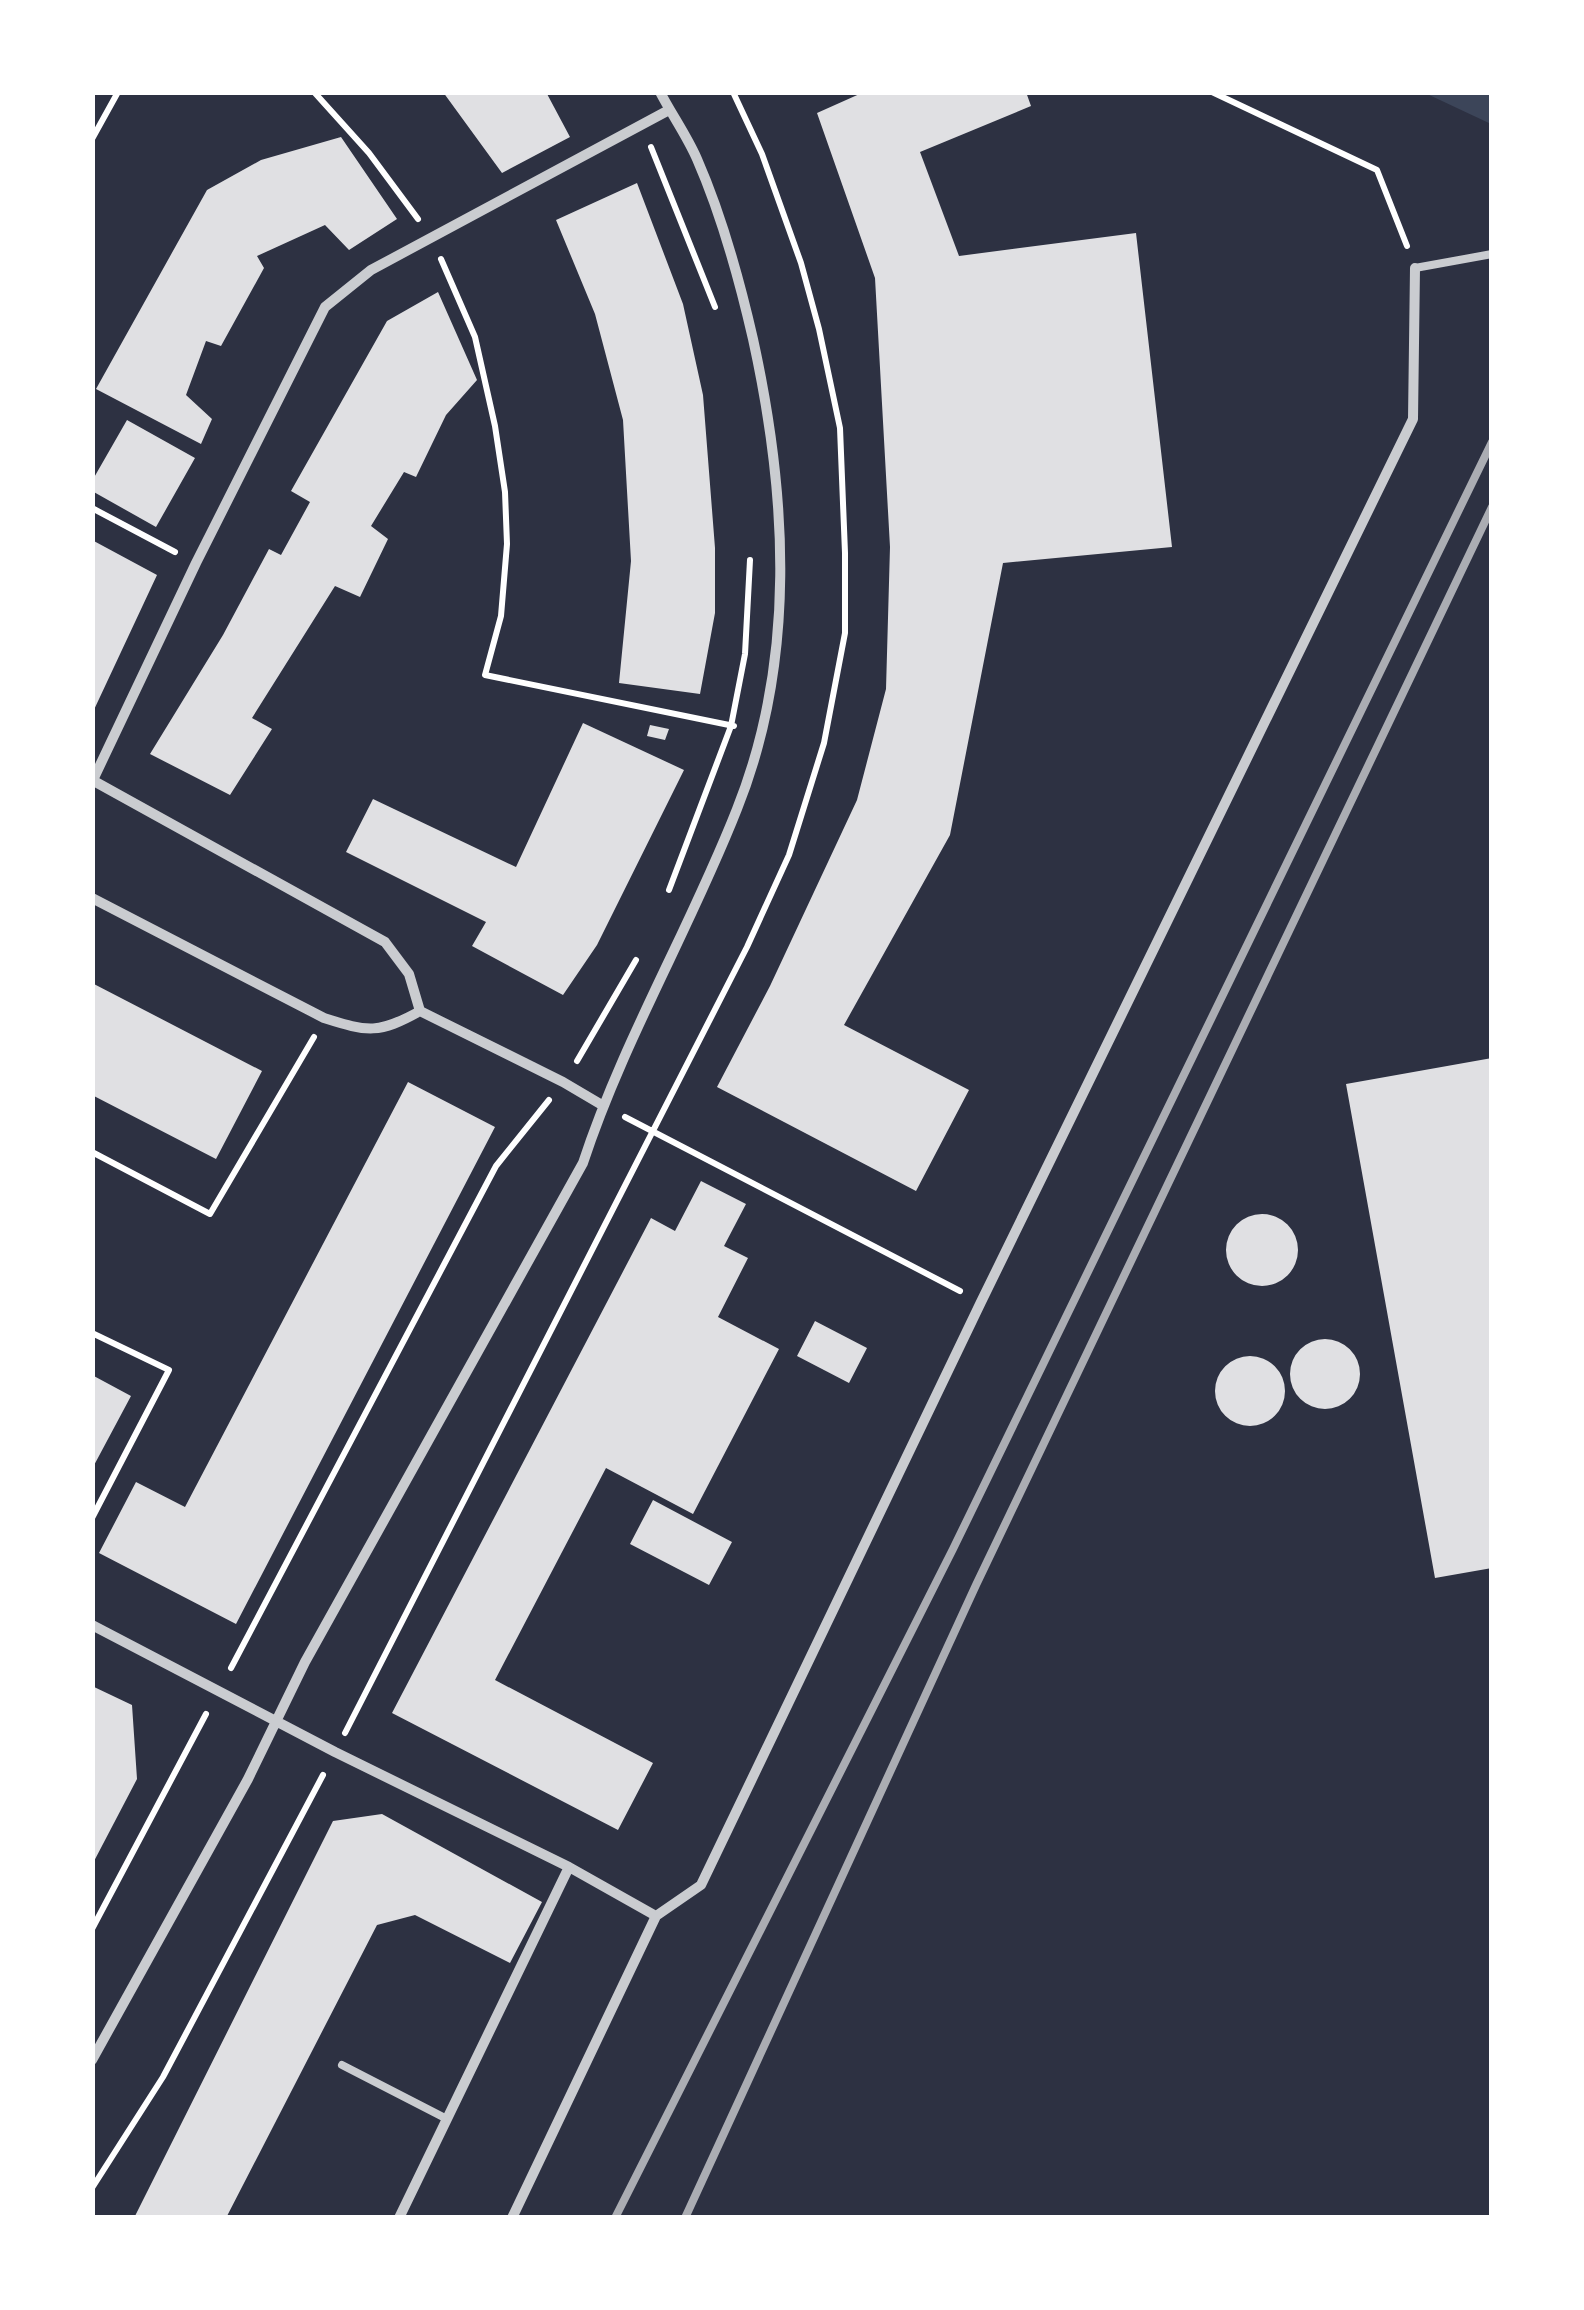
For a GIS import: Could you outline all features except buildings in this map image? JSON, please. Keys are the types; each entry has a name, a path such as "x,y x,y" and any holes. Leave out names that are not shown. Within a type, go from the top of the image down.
{"street":[{"path":"92,2060 305,1662 583,1163 602,1105 738,806 762,732 781,605 778,478 767,402 736,267 696,157 660,92"},
{"path":"602,1105 420,1011 409,974 385,942 93,780 196,563 326,307 370,270 669,110"},
{"path":"512,2218 656,1916 702,1885 1413,419 1415,268"},
{"path":"92,898 324,1018 364,1031 396,1024 420,1011"},
{"path":"92,1625 276,1722 569,1867 656,1916"},
{"path":"399,2218 569,1867"}],"lane":[{"path":"1415,268 1492,254"},
{"path":"342,2065 447,2119"}],"path":[{"path":"92,139 118,92"},
{"path":"314,92 370,153 432,238 475,337 495,426 508,544 501,616 485,675 762,732"},
{"path":"1212,92 1376,170 1415,268"},
{"path":"642,125 720,319"},
{"path":"92,508 196,563"},
{"path":"666,898 731,726 745,654 750,550"},
{"path":"92,1929 496,1166 564,1082 646,944"},
{"path":"92,1152 210,1214 324,1018"},
{"path":"602,1105 982,1302"},
{"path":"92,1333 169,1370 92,1518"}],"shaded area":[{"path":"1425,93 1491,93 1491,124"}],"railway":[{"path":"615,2218 953,1549 1492,442"},
{"path":"685,2218 976,1585 1492,507"}]}
